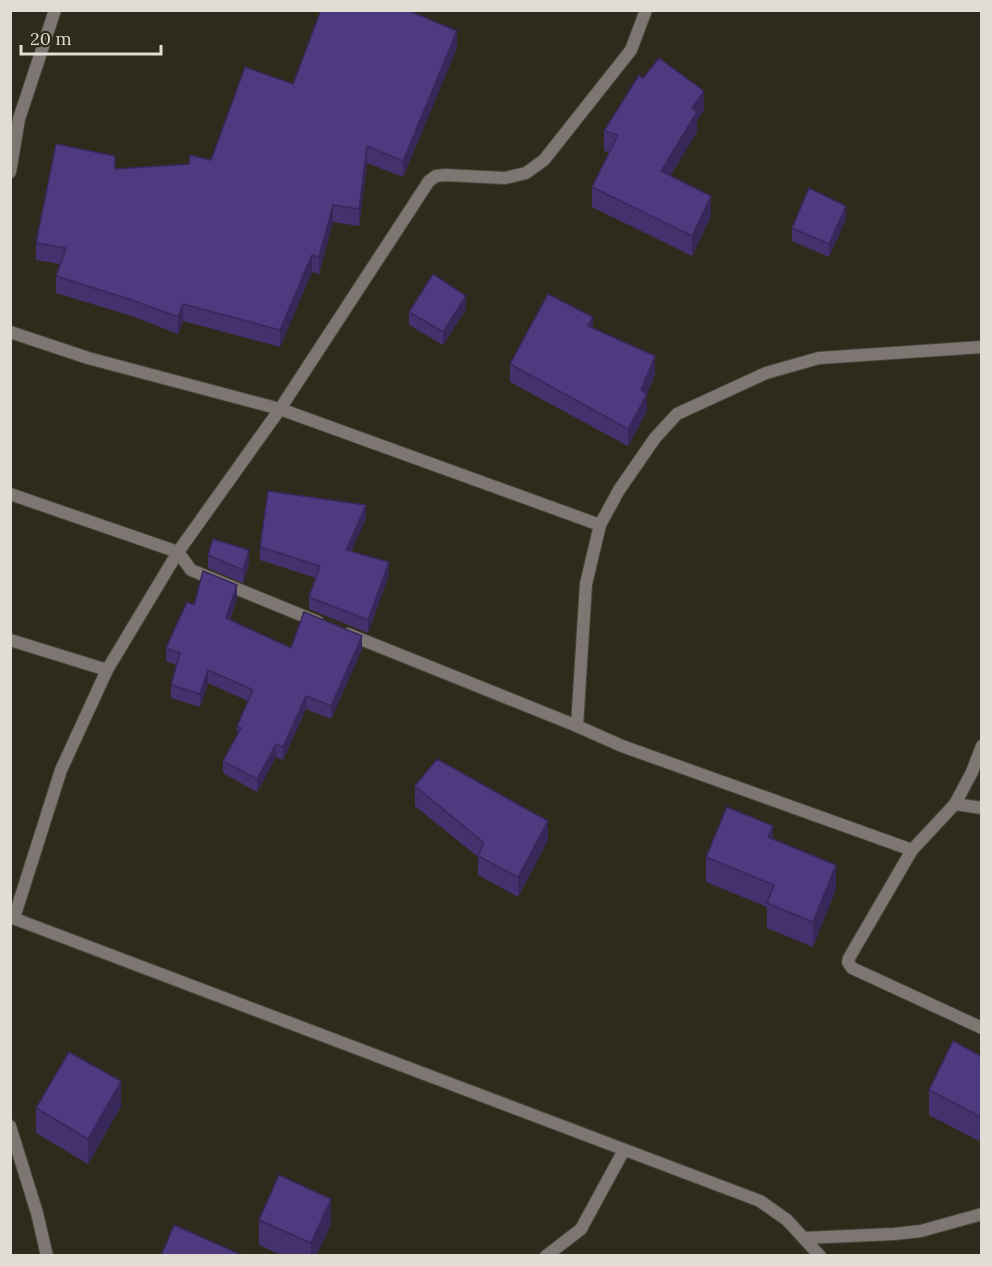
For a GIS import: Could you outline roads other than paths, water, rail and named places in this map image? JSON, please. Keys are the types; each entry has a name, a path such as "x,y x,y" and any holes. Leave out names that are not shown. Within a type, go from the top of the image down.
{"street":[{"path":"10,172 19,119 55,10"},
{"path":"646,10 630,50 544,160 526,173 505,178 445,175 436,176 429,181 280,409 178,552 107,670 62,770 12,917 760,1201 787,1220 820,1256"},
{"path":"10,332 88,358 280,409 600,525"},
{"path":"577,726 586,584 600,525 619,490 655,438 677,414 766,373 819,358 981,348"},
{"path":"10,495 178,552 191,570 622,746 912,850"},
{"path":"10,640 107,670"},
{"path":"981,746 972,772 955,804 912,850 848,962 852,968 981,1028"},
{"path":"955,804 981,808"},
{"path":"10,1126 37,1214 47,1256"},
{"path":"546,1256 581,1229 624,1150"},
{"path":"804,1238 921,1232 981,1214"}]}
